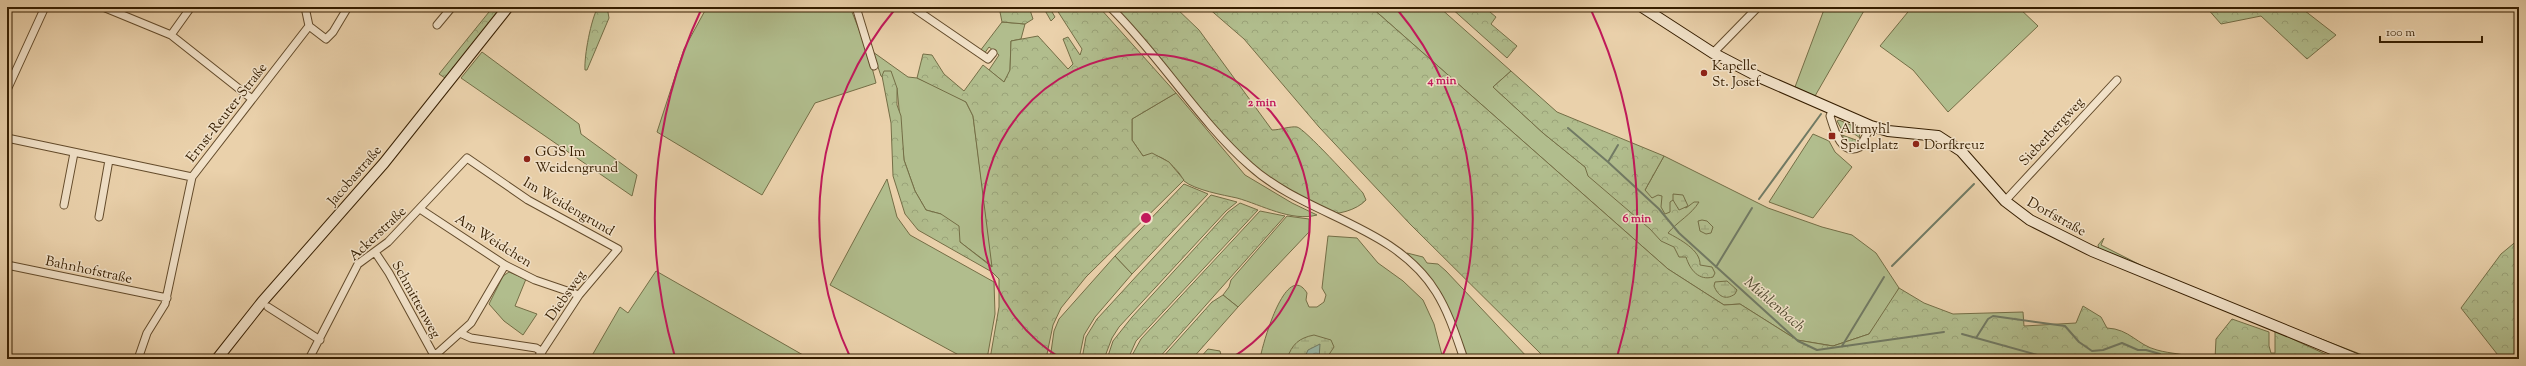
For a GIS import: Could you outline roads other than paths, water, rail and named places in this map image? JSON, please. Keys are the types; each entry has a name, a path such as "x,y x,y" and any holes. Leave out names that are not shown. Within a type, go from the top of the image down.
{"main road":[{"name":"Jacobastraße","path":"217,359 262,302 384,163 508,7"},
{"name":"Dorfstraße","path":"1642,7 1713,53 1761,78 1871,126 1888,131 1938,136 1948,141 1961,151 2005,201 2030,220 2092,251 2356,359"}],"street":[{"path":"7,90 45,7"},
{"path":"103,7 171,35 252,99"},
{"path":"171,35 191,7"},
{"path":"305,7 309,26 326,39 334,32 348,7"},
{"path":"437,25 452,7"},
{"path":"856,7 874,66"},
{"path":"912,7 988,59 993,53"},
{"path":"1110,7 1138,36 1219,134 1249,166 1296,197 1385,243 1422,274 1436,291 1449,317 1464,359"},
{"path":"1713,53 1758,7"},
{"name":"Ernst-Reuter-Straße","path":"138,359 147,333 167,298 192,177 309,26"},
{"name":"Sieberbergweg","path":"2005,201 2117,80"},
{"path":"1833,109 1830,116 1835,131 1842,145 1848,148 1856,149 1860,147 1871,126"},
{"path":"7,138 192,177"},
{"path":"64,205 74,153"},
{"name":"Ackerstraße","path":"309,359 358,264 388,242 467,158"},
{"name":"Im Weidengrund","path":"467,158 528,200 618,249"},
{"path":"99,217 109,160"},
{"name":"Am Weidchen","path":"420,209 505,265 535,280 579,295"},
{"name":"Diebsweg","path":"538,359 579,295 618,249"},
{"name":"Schmittenweg","path":"374,252 389,273 433,358"},
{"name":"Bahnhofstraße","path":"7,265 167,298"},
{"path":"433,358 462,334 480,312 505,265"},
{"path":"268,307 320,340"},
{"path":"462,334 471,338 536,348 542,352"}],"water":[{"path":"1320,344 1319,359 1304,359 1308,350"}],"waterway":[{"path":"1759,199 1821,114"},
{"path":"1568,128 1608,162"},
{"name":"Mühlenbach","path":"1618,145 1608,162 1659,209 1679,233 1798,341 1817,350 1944,332"},
{"path":"1892,266 1974,184"},
{"path":"1716,267 1752,208"},
{"path":"1842,346 1884,277"},
{"path":"1976,338 1988,319 1993,316 2065,326 2079,342 2092,351 2103,350 2122,343 2138,350 2146,350 2160,354 2163,359"},
{"name":"Mühlenbach","path":"1962,334 2052,359"},
{"path":"2162,357 2178,359"}],"place":[{"name":"Kapelle St. Josef","path":"1704,73"},
{"name":"Altmyhl Spielplatz","path":"1832,136"},
{"name":"Dorfkreuz","path":"1916,144"},
{"name":"GGS Im Weidengrund","path":"527,159"}]}
